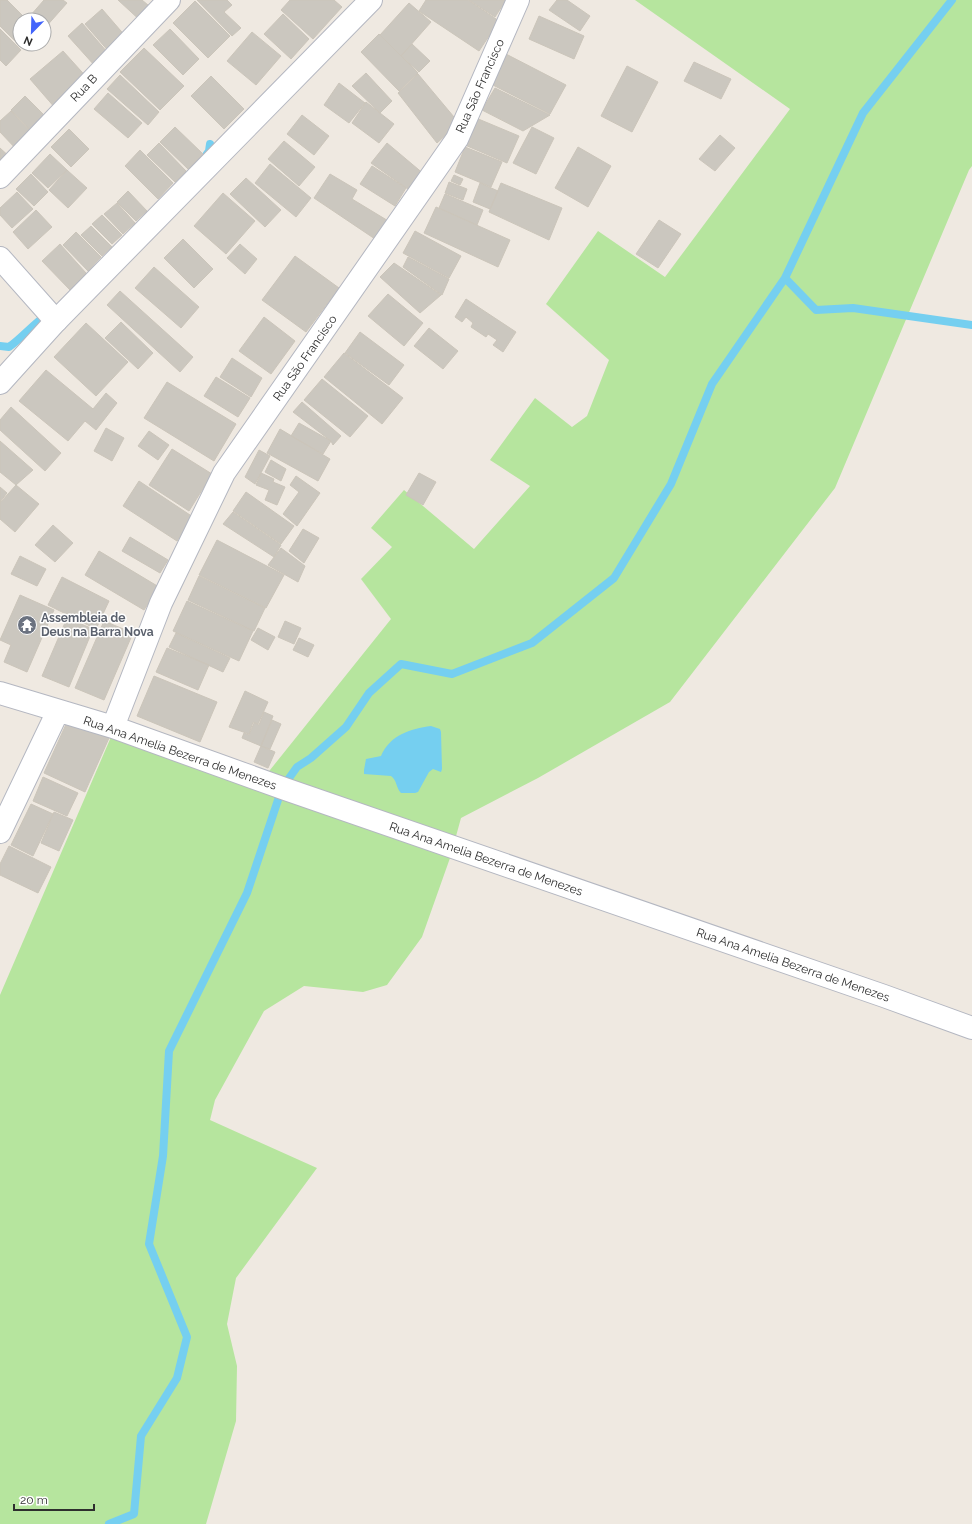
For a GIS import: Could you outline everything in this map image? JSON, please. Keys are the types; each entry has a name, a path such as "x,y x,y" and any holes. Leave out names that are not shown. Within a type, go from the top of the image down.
{"street":[{"name":"Rua B","path":"0,176 169,0"},
{"path":"0,383 56,321 371,0"},
{"name":"Rua São Francisco","path":"113,728 161,603 224,473 457,139 518,0"},
{"path":"0,258 56,321"},
{"name":"Rua Ana Amelia Bezerra de Menezes","path":"0,692 113,728 972,1028"},
{"path":"0,832 58,710"}],"green space":[{"path":"635,0 972,0 972,166 835,488 670,702 538,778 461,818 450,858 422,937 387,985 363,992 304,986 264,1011 215,1100 210,1120 317,1168 236,1278 227,1324 237,1366 236,1421 206,1524 0,1524 0,995 111,737 258,785 391,619 361,579 392,547 371,528 404,490 474,549 530,486 490,460 535,398 572,427 587,416 609,360 546,304 598,231 665,277 790,109"}],"water":[{"path":"431,726 440,729 441,732 442,769 441,772 433,769 429,772 418,792 401,793 391,776 364,774 366,759 381,756 395,738 408,731"}],"building":[{"path":"0,0 7,0 19,12 12,12 12,38 0,26"},
{"path":"44,0 63,0 67,3 52,20 52,12 34,12"},
{"path":"118,0 142,0 154,10 143,23"},
{"path":"197,0 227,0 232,5 224,12 241,28 232,36"},
{"path":"290,0 334,0 342,7 313,39 281,10"},
{"path":"426,0 468,0 499,21 479,51 419,11"},
{"path":"469,0 506,0 495,17"},
{"path":"557,0 567,0 590,16 580,31 549,10"},
{"path":"195,1 230,36 208,58 173,23"},
{"path":"409,3 431,22 401,56 380,35"},
{"path":"102,9 127,38 110,53 85,24"},
{"path":"283,14 309,39 291,59 264,34"},
{"path":"539,16 584,36 574,59 529,39"},
{"path":"82,23 108,53 95,66 68,36"},
{"path":"0,29 12,41 12,52 19,52 6,66 0,60"},
{"path":"170,29 199,59 183,75 153,45"},
{"path":"252,32 281,56 256,85 227,61"},
{"path":"379,34 418,73 399,91 361,52"},
{"path":"412,44 430,61 419,72 401,56"},
{"path":"144,48 184,86 160,110 120,72"},
{"path":"63,51 90,81 56,109 30,79"},
{"path":"504,53 566,85 550,114 489,83"},
{"path":"694,62 731,79 721,99 684,81"},
{"path":"627,66 658,82 632,132 601,116"},
{"path":"366,73 392,101 380,113 352,86"},
{"path":"418,74 459,123 437,143 398,93"},
{"path":"120,75 159,112 148,125 107,89"},
{"path":"211,76 244,109 224,129 191,96"},
{"path":"339,83 365,103 349,123 324,105"},
{"path":"495,88 550,115 523,131 482,110"},
{"path":"108,93 142,123 128,138 94,109"},
{"path":"25,96 46,117 31,131 11,110"},
{"path":"366,102 394,124 379,143 352,123"},
{"path":"11,111 35,136 18,151 0,132 0,121"},
{"path":"302,115 329,136 314,155 287,134"},
{"path":"476,118 519,136 507,163 465,145"},
{"path":"175,127 203,154 188,169 160,142"},
{"path":"532,127 554,138 536,174 513,163"},
{"path":"69,129 89,149 71,167 51,147"},
{"path":"720,135 735,148 715,171 699,159"},
{"path":"284,141 315,167 299,186 268,159"},
{"path":"159,143 186,171 175,182 147,155"},
{"path":"387,143 425,175 415,194 371,163"},
{"path":"465,147 502,162 491,187 455,172"},
{"path":"578,147 611,166 588,207 555,188"},
{"path":"0,148 12,159 0,172"},
{"path":"140,150 173,183 158,199 125,166"},
{"path":"50,154 67,170 48,188 32,173"},
{"path":"270,164 311,198 296,217 255,183"},
{"path":"372,166 406,188 395,206 360,184"},
{"path":"67,170 87,188 68,208 49,190"},
{"path":"31,174 48,192 34,206 16,189"},
{"path":"330,174 357,190 352,199 390,222 378,241 314,198"},
{"path":"454,175 463,179 460,185 451,181"},
{"path":"246,178 281,210 265,227 230,194"},
{"path":"449,182 467,189 463,200 445,193"},
{"path":"480,183 498,191 490,209 473,202"},
{"path":"501,183 562,208 549,240 489,212"},
{"path":"128,191 147,211 136,221 117,202"},
{"path":"17,192 33,209 12,228 0,215 0,208"},
{"path":"223,193 255,221 226,254 194,226"},
{"path":"445,194 483,210 477,225 439,208"},
{"path":"117,203 135,223 123,234 104,214"},
{"path":"436,207 510,240 498,267 424,233"},
{"path":"36,210 52,227 28,249 13,232"},
{"path":"102,215 122,235 112,244 92,224"},
{"path":"659,220 681,234 658,268 636,254"},
{"path":"91,226 112,247 102,256 81,235"},
{"path":"415,231 461,256 449,278 403,253"},
{"path":"76,232 101,257 88,271 63,245"},
{"path":"183,239 213,269 194,288 164,258"},
{"path":"60,244 86,273 70,290 42,261"},
{"path":"240,244 257,259 245,274 227,258"},
{"path":"295,256 339,288 306,332 262,300"},
{"path":"408,257 449,279 442,295 403,267"},
{"path":"394,263 441,295 420,313 380,277"},
{"path":"154,267 199,307 181,328 135,288"},
{"path":"120,291 193,357 180,372 107,305"},
{"path":"388,294 423,323 404,346 368,316"},
{"path":"466,299 516,332 503,352 493,345 497,340 488,334 486,337 471,327 473,323 466,317 462,322 455,317"},
{"path":"264,317 295,341 271,374 239,351"},
{"path":"121,322 153,353 138,369 105,338"},
{"path":"86,323 128,362 96,396 54,357"},
{"path":"429,328 458,351 443,369 414,346"},
{"path":"360,332 404,365 389,385 345,353"},
{"path":"344,353 403,398 382,424 324,377"},
{"path":"232,358 262,378 251,397 220,377"},
{"path":"46,370 93,409 106,393 117,403 96,430 85,421 68,441 19,401"},
{"path":"216,377 250,398 238,417 204,396"},
{"path":"322,379 368,416 350,437 304,400"},
{"path":"167,382 236,424 214,461 144,418"},
{"path":"302,402 341,436 333,445 331,441 293,412"},
{"path":"11,407 61,453 45,471 0,430 0,420"},
{"path":"299,423 331,441 323,454 291,436"},
{"path":"106,428 124,438 112,461 94,451"},
{"path":"280,429 330,459 318,481 267,453"},
{"path":"149,431 169,445 158,460 138,446"},
{"path":"0,441 33,470 16,485 0,472"},
{"path":"172,449 212,474 189,511 149,485"},
{"path":"259,450 270,456 255,484 245,477"},
{"path":"271,460 286,469 281,481 265,472"},
{"path":"261,473 274,479 273,482 285,487 277,505 265,500 269,490 256,485"},
{"path":"419,473 436,482 423,505 406,495"},
{"path":"296,476 320,493 297,526 283,514 299,492 290,485"},
{"path":"139,481 193,517 177,541 123,506"},
{"path":"16,485 39,504 15,532 0,519 0,503"},
{"path":"0,487 7,493 0,502"},
{"path":"246,492 294,526 281,544 233,511"},
{"path":"233,512 281,545 274,557 223,524"},
{"path":"53,525 73,543 55,562 35,545"},
{"path":"303,529 319,538 304,563 289,551"},
{"path":"130,537 168,560 160,573 122,551"},
{"path":"217,540 284,575 266,608 199,575"},
{"path":"281,548 305,566 298,582 268,565"},
{"path":"99,551 159,587 144,610 85,575"},
{"path":"20,556 46,569 37,586 11,574"},
{"path":"199,576 265,608 254,631 188,600"},
{"path":"62,577 109,601 96,629 48,605"},
{"name":"Assembleia de Deus na Barra Nova","path":"20,595 54,610 27,672 4,662 11,645 0,640"},
{"path":"187,601 253,631 239,661 173,631"},
{"path":"67,618 93,629 69,687 42,676"},
{"path":"104,621 133,633 104,700 75,688"},
{"path":"285,621 301,628 294,644 278,637"},
{"path":"258,628 275,637 268,650 251,640"},
{"path":"176,633 230,658 223,672 169,647"},
{"path":"299,638 314,645 308,657 293,650"},
{"path":"167,648 209,665 198,690 156,672"},
{"path":"154,676 217,702 200,742 137,716"},
{"path":"245,691 268,702 258,724 253,722 249,734 229,727"},
{"path":"264,712 273,716 261,746 242,738 244,733 249,735 254,723 259,725"},
{"path":"68,720 109,738 85,792 44,773"},
{"path":"272,720 281,724 270,749 261,746"},
{"path":"261,746 275,752 268,768 254,762"},
{"path":"43,777 78,793 67,816 33,801"},
{"path":"31,804 53,814 33,856 11,845"},
{"path":"54,812 73,820 59,851 41,843"},
{"path":"9,846 51,867 38,893 0,875 0,864"}],"waterway":[{"path":"109,1524 134,1514 141,1436 177,1378 187,1337 149,1244 163,1156 169,1051 247,893 282,788 297,767 311,758 346,727 369,693 401,664 452,674 532,643 614,578 671,484 712,384 785,278 863,113 952,0"},
{"path":"204,158 209,151 210,144"},
{"path":"785,278 816,310 853,308 972,325"},
{"path":"0,346 9,347 48,314"}],"place":[{"name":"Assembleia de Deus na Barra Nova","path":"27,625"}]}
